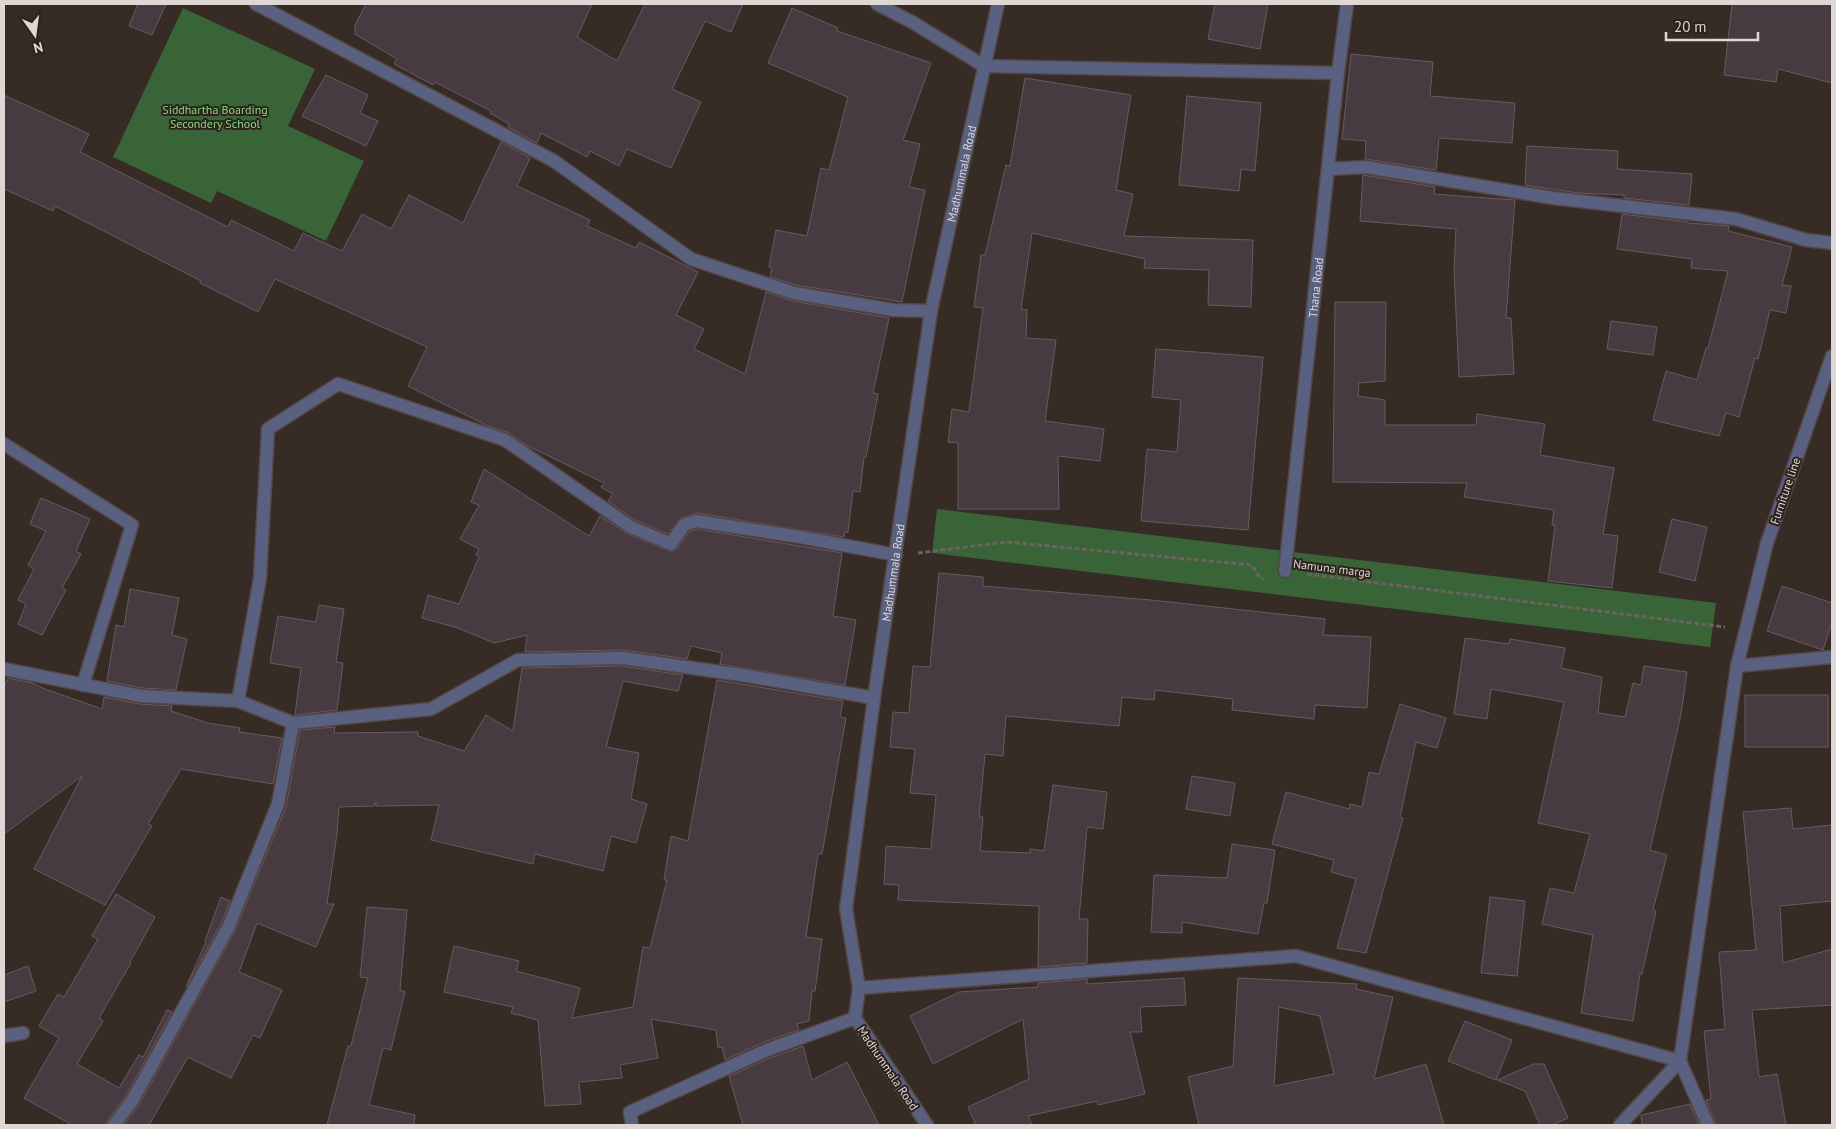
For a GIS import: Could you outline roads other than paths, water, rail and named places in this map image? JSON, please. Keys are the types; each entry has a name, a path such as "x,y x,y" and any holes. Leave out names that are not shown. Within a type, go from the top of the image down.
{"street":[{"path":"256,4 554,162 691,260 794,293 893,310 932,312"},
{"path":"877,4 912,22 984,66 1338,73"},
{"name":"Madhummala Road","path":"927,1125 855,1018 858,988 846,909 874,698 932,312 998,4"},
{"name":"Thana Road","path":"1285,571 1347,4"},
{"path":"1328,169 1366,167 1553,198 1736,219 1806,240 1832,243"},
{"name":"Furniture line","path":"1680,1061 1737,666 1767,544 1832,356"},
{"path":"238,701 260,578 268,429 338,384 505,440 631,528 671,544 684,525 696,521 800,537 896,555"},
{"path":"4,444 132,526 83,685"},
{"path":"1737,666 1832,657"},
{"path":"4,669 141,696 238,701 293,723 431,710 518,660 623,658 748,676 874,698"},
{"path":"114,1125 132,1101 228,928 278,804 293,723"},
{"path":"858,988 1296,956 1680,1061"},
{"path":"632,1125 630,1112 767,1050 855,1018"},
{"path":"4,1036 23,1033"},
{"path":"1620,1125 1680,1061"},
{"path":"1680,1061 1708,1125"}],"park label":[{"name":"Siddhartha Boarding Secondery School","path":"215,116"}]}
